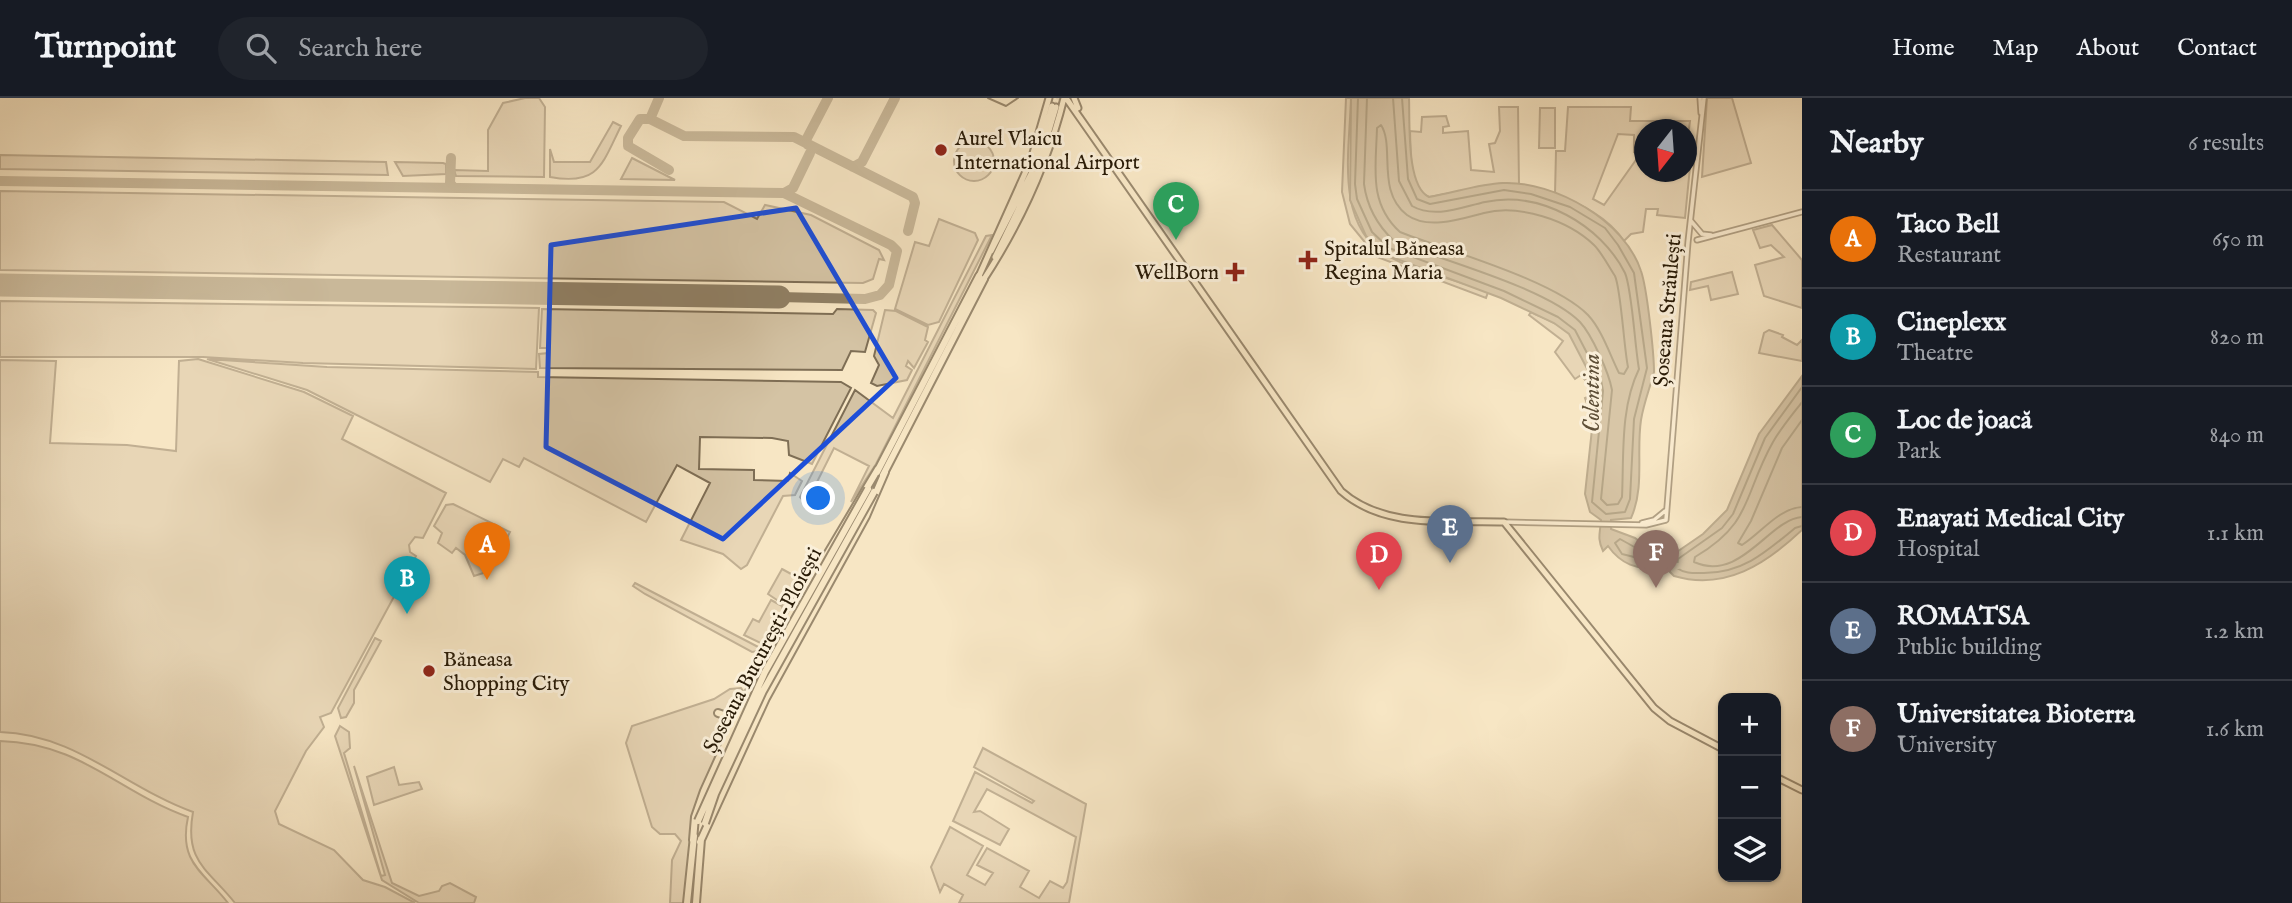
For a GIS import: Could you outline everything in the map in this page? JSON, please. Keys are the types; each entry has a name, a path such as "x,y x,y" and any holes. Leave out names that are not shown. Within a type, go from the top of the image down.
{"highway":[{"name":"Șoseaua București-Ploiești","path":"687,903 701,822 765,672 871,491 981,277"},
{"path":"696,841 700,802 735,724 757,665 881,470"},
{"path":"696,841 802,630 878,492 881,470"},
{"path":"764,657 777,658 783,670"},
{"path":"755,675 766,682 778,680"},
{"path":"718,713 730,717 735,724"},
{"name":"Șoseaua București-Ploiești","path":"696,841 696,903"}],"main road":[{"name":"Șoseaua București-Ploiești","path":"981,277 1031,160 1063,102"},
{"name":"Șoseaua București-Ploiești","path":"981,277 1037,171 1063,102"},
{"path":"1063,102 1341,491 1359,504 1402,519 1504,522 1654,708 1671,721 1718,746"},
{"path":"1781,780 1802,790"}],"street":[{"name":"Șoseaua Străulești","path":"1504,522 1630,525 1662,523 1666,519 1702,98"},
{"path":"1697,240 1802,212"},
{"path":"1691,220 1702,234 1711,235"},
{"path":"1688,242 1766,221"}],"highlighted area":[{"path":"796,208 896,378 723,539 546,447 551,245"}],"shaded area":[{"path":"539,98 545,107 544,177 456,176 454,170 488,171 488,130 503,103"},
{"path":"1346,98 1351,98 1349,183 1358,224 1370,241 1386,255 1423,271 1488,292 1486,298 1377,257 1350,224 1342,192"},
{"path":"1707,98 1732,98 1751,163 1702,177"},
{"path":"1499,107 1518,107 1519,185 1504,183 1429,197 1422,192 1412,168 1410,131 1421,132 1422,117 1446,116 1449,126 1443,127 1443,133 1468,131 1471,170 1494,172 1489,144 1495,143 1500,131"},
{"path":"1568,107 1631,107 1630,121 1634,121 1634,135 1618,134 1593,199 1604,205 1634,163 1634,182 1689,182 1685,218 1657,215 1658,209 1646,209 1643,232 1631,234 1624,241 1618,232 1593,212 1555,194 1556,151 1565,151"},
{"path":"1540,108 1555,108 1555,148 1539,148"},
{"path":"613,122 621,126 597,169 579,178 550,177 550,149 554,162 590,162"},
{"path":"974,141 982,142 988,147 993,153 993,169 988,175 982,180 974,181 966,180 960,175 955,169 954,161 955,153 960,147 966,142"},
{"path":"0,155 386,162 388,175 0,169"},
{"path":"632,158 675,180 621,179"},
{"path":"395,162 443,163 446,164 446,174 403,176"},
{"path":"0,191 724,202 757,219 765,205 811,215 879,250 884,260 879,259 873,279 863,283 0,270"},
{"path":"939,219 975,233 978,240 939,322 928,325 895,309 915,242 929,246"},
{"path":"1772,225 1802,260 1802,308 1764,296 1755,265 1784,257 1771,245 1760,248 1753,230"},
{"path":"992,235 876,464 851,502 869,466 834,448 806,504 800,497 855,390 893,418 986,236"},
{"path":"1732,272 1738,294 1711,300 1708,286 1690,290 1691,282"},
{"path":"0,301 539,308 536,369 303,363 203,357 0,357"},
{"path":"542,309 833,314 837,309 873,310 876,313 865,352 851,351 842,370 540,368 539,354 548,353 548,348 540,348"},
{"path":"885,310 896,311 928,327 925,340 928,342 914,368 908,361 906,366 912,370 907,380 877,386 871,383 879,365 874,356"},
{"path":"1531,312 1562,327 1582,353 1593,385 1592,418 1585,398 1592,395 1591,387 1581,375 1575,379 1555,352 1563,341 1529,315"},
{"path":"1769,330 1783,335 1782,337 1797,345 1802,340 1802,361 1759,353 1764,333"},
{"path":"198,359 304,392 353,416 342,439 446,493 423,538 415,537 409,545 410,552 416,556 331,713 320,717 324,727 306,751 275,811 279,824 334,850 363,880 385,887 415,903 235,903 200,864 195,854 191,829 193,812 52,742 27,735 0,732 0,360 56,361 50,443 127,445 176,451 179,361"},
{"path":"207,359 327,367 538,372 538,377 841,382 851,388 812,464 789,455 788,441 772,438 700,437 699,469 754,470 754,480 788,481 790,473 802,481 795,495 783,496 747,565 741,569 723,554 681,540 710,483 677,465 646,522 524,458 519,467 503,459 490,482 307,390"},
{"path":"453,504 510,532 490,571 474,576 465,555 456,548 452,553 438,543 442,533 434,526 446,505"},
{"path":"782,569 804,581 789,608 768,594"},
{"path":"635,583 764,650 752,652 645,594 633,586"},
{"path":"771,600 782,606 784,616 765,645 744,635 753,619 759,622"},
{"path":"375,638 381,641 354,690 354,703 346,717 341,718 338,708"},
{"path":"741,688 746,695 741,712 724,736 697,809 687,903 670,903 672,860 681,841 675,834 660,834 652,827 626,743 632,726 714,699 730,689"},
{"path":"340,726 349,732 350,748 344,753 381,876 385,875 354,766 392,883 419,896 439,891 442,886 450,883 476,897 474,903 419,903 382,880 335,736"},
{"path":"0,741 54,750 77,759 140,795 188,817 186,833 190,856 195,866 228,903 0,903"},
{"path":"983,748 1086,804 1069,903 959,903 963,895 944,884 940,892 931,867 950,827 983,846 967,875 985,885 993,873 977,865 987,848 1029,871 1020,887 1039,898 1050,881 1063,888 1067,882 1076,837 987,789 974,812 980,811 1009,829 1000,845 953,821 975,772 1032,803 1034,801 974,767"},
{"path":"394,767 399,785 419,782 422,789 374,805 367,777"}],"water":[{"path":"1351,98 1409,98 1413,167 1416,180 1429,197 1503,183 1544,189 1565,197 1604,221 1633,253 1646,291 1654,372 1641,420 1639,482 1635,506 1631,518 1611,520 1611,529 1635,538 1644,545 1652,561 1660,562 1659,566 1644,568 1630,565 1608,546 1603,551 1601,547 1601,520 1590,512 1585,494 1596,392 1594,382 1569,334 1554,323 1501,298 1386,255 1366,236 1350,200"},
{"path":"1802,376 1802,530 1774,554 1744,571 1710,580 1674,576 1670,572 1671,556 1703,534 1727,510 1759,434"}],"waterway":[{"name":"Colentina","path":"1654,565 1678,566"}],"taxiway":[{"path":"650,119 659,98"},
{"path":"808,145 805,142 828,98"},
{"path":"853,167 862,162 895,98"},
{"path":"669,170 628,146 628,138 640,119 650,119 684,136 794,137 913,197 915,203 908,231"},
{"path":"784,193 793,188 810,153"},
{"path":"451,158 450,183 454,188"},
{"path":"0,181 784,193 891,245 897,251 889,285 880,295 865,299 779,297"}],"runway":[{"path":"0,285 779,297"}],"tunnel":[{"path":"1056,107 1059,98"}],"tram line":[{"path":"988,98 1006,106 1018,98"}],"place":[{"name":"Aurel Vlaicu International Airport","path":"941,150"},
{"name":"Loc de joacă","path":"1176,240"},
{"name":"Spitalul Băneasa Regina Maria","path":"1308,260"},
{"name":"WellBorn","path":"1235,272"},
{"name":"ROMATSA","path":"1450,563"},
{"name":"Taco Bell","path":"487,580"},
{"name":"Universitatea Bioterra","path":"1656,588"},
{"name":"Enayati Medical City","path":"1379,590"},
{"name":"Cineplexx","path":"407,614"},
{"name":"Băneasa Shopping City","path":"429,671"}]}
